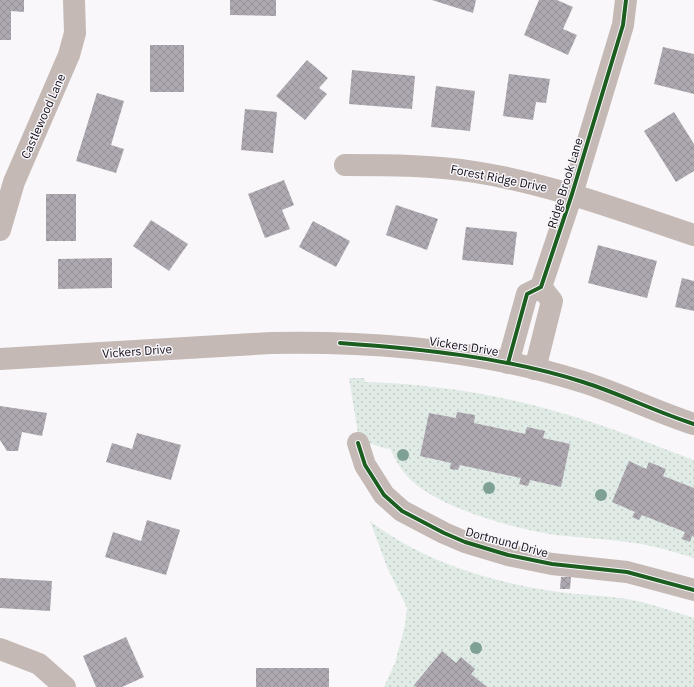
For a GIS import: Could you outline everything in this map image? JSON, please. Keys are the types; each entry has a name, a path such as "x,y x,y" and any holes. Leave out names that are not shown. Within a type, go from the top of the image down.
{"street":[{"name":"Castlewood Lane","path":"0,230 14,182 70,55 74,33 74,0"},
{"name":"Ridge Brook Lane","path":"541,287 572,194 623,26 626,0"},
{"name":"Forest Ridge Drive","path":"345,164 450,168 522,181 572,194 694,235"},
{"path":"508,363 527,294 541,287 552,301 535,369"},
{"name":"Vickers Drive","path":"0,359 306,342 403,347 464,355 535,369 584,382 694,424"},
{"name":"Dortmund Drive","path":"358,443 365,465 384,495 402,511 444,533 465,542 508,555 552,564 627,572 694,590"},
{"path":"0,649 39,664 65,687"}],"shaded area":[{"path":"349,378 365,378 365,382 394,383 452,389 538,406 632,436 694,460 694,558 642,544 556,535 521,528 460,509 442,500 425,491 405,474 390,448 387,449 359,440"},
{"path":"370,521 390,535 433,558 480,575 528,587 552,591 636,601 661,607 694,618 694,687 384,687 395,663 405,625 407,608 387,567"}],"building":[{"path":"0,0 24,0 24,12 11,11 11,40 0,40"},
{"path":"230,0 276,0 276,16 230,15"},
{"path":"432,0 476,0 473,13"},
{"path":"539,0 557,0 573,7 563,29 577,35 568,55 524,35"},
{"path":"150,45 184,45 184,92 150,92"},
{"path":"663,47 694,54 694,94 654,84"},
{"path":"307,60 328,78 319,88 327,94 305,120 276,96"},
{"path":"352,70 415,76 412,109 349,104"},
{"path":"509,74 550,79 546,103 536,102 533,120 503,116"},
{"path":"436,86 475,91 470,131 431,127"},
{"path":"97,93 124,101 111,145 124,149 116,173 76,161"},
{"path":"245,109 277,112 273,153 241,150"},
{"path":"674,112 694,144 694,171 676,182 644,131"},
{"path":"284,180 294,205 282,210 290,229 265,238 248,194"},
{"path":"46,194 76,194 76,241 46,241"},
{"path":"396,205 438,219 427,250 386,235"},
{"path":"151,220 188,244 169,271 133,246"},
{"path":"313,221 350,241 336,267 299,247"},
{"path":"466,227 517,232 513,265 462,260"},
{"path":"598,245 657,261 647,298 588,283"},
{"path":"112,258 112,288 58,289 58,259"},
{"path":"682,278 694,281 694,311 675,307"},
{"path":"0,406 47,413 42,436 22,432 18,451 7,451 0,440"},
{"path":"457,412 475,415 474,423 525,434 527,427 545,431 543,438 570,444 561,487 530,480 528,486 519,484 521,478 460,465 458,470 450,469 451,463 420,456 429,413 456,418"},
{"path":"137,433 181,445 171,480 106,462 112,443 132,449"},
{"path":"629,461 646,469 649,462 666,469 663,476 694,488 694,537 692,536 690,542 682,539 685,532 642,515 639,520 636,519 632,517 635,512 612,502"},
{"path":"147,520 180,530 166,575 105,557 113,532 141,541"},
{"path":"561,577 571,577 570,589 560,589"},
{"path":"0,578 52,581 50,611 0,608"},
{"path":"126,637 144,677 122,687 96,687 83,656"},
{"path":"442,651 456,663 461,657 475,669 471,674 487,687 416,687 414,685"},
{"path":"256,668 329,668 329,687 256,687"}],"cycle path":[{"path":"508,363 527,294 541,287 572,194 623,25 626,0"},
{"path":"340,343 433,351 523,366 583,382 694,424"},
{"path":"358,443 365,465 384,495 402,511 444,533 465,542 508,555 552,564 627,572 694,590"}]}
